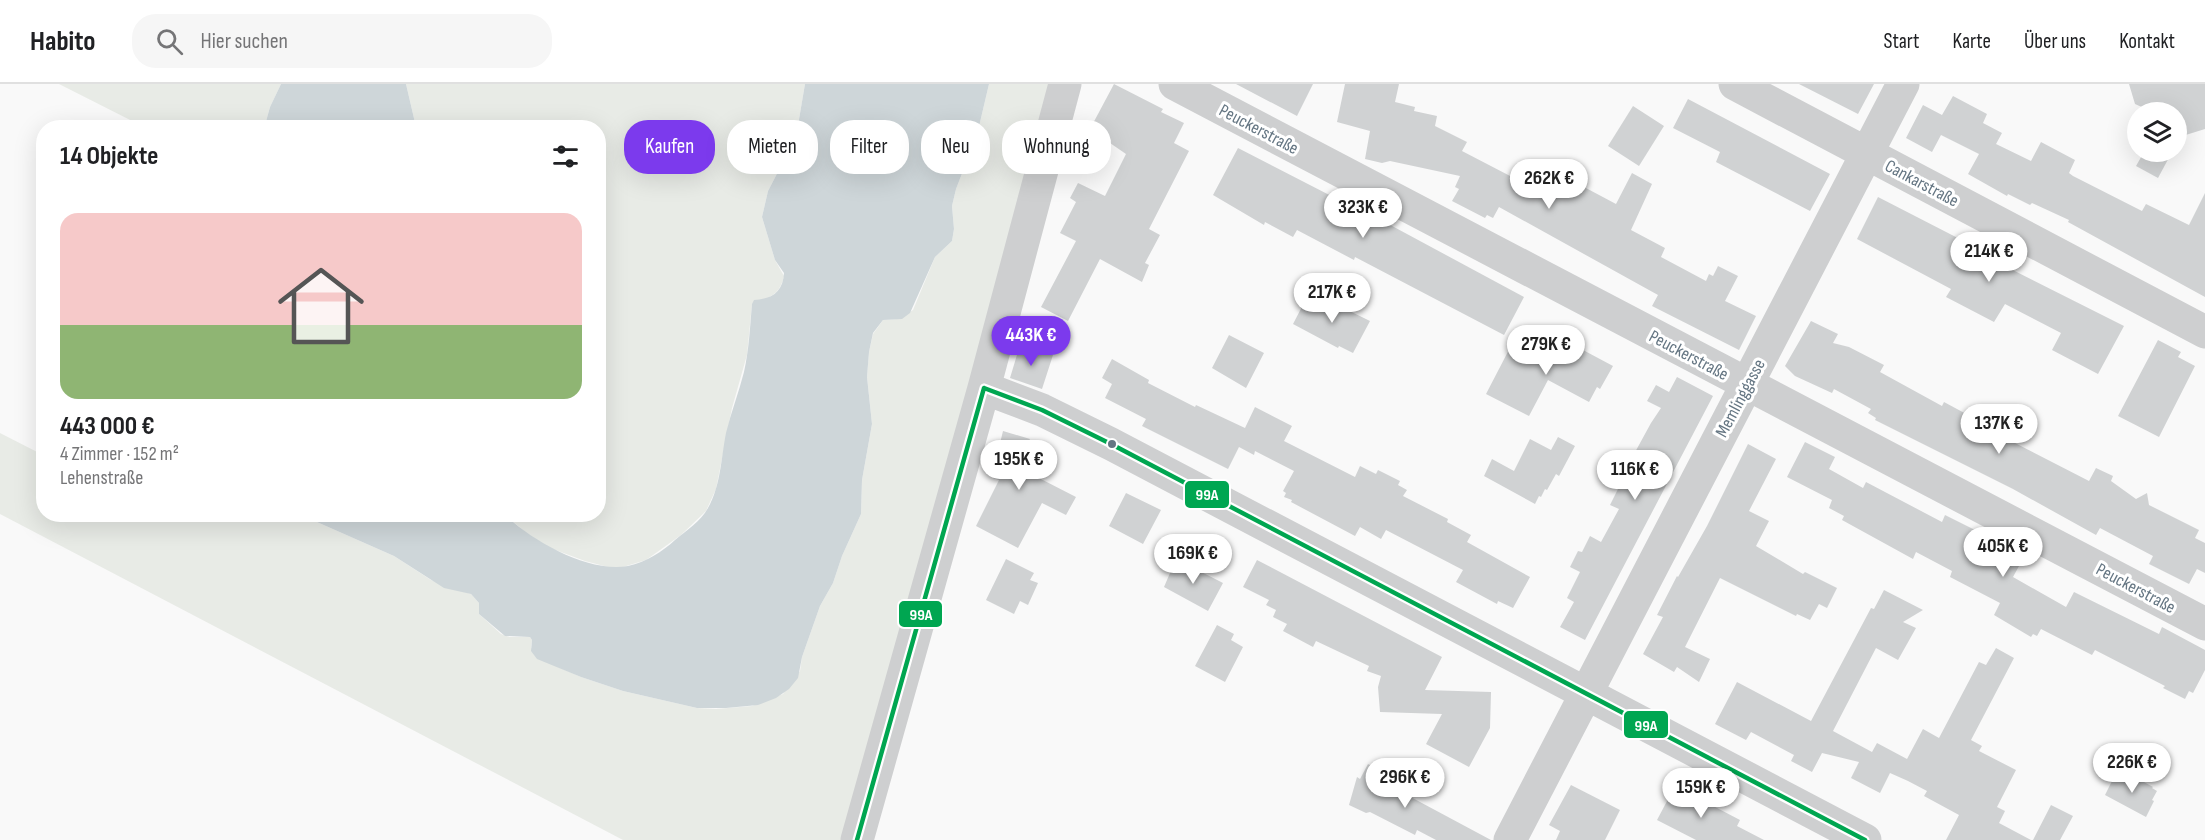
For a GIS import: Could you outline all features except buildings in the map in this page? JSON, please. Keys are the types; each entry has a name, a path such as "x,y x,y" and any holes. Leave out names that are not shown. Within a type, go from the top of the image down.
{"street":[{"path":"857,840 984,388 1065,84"},
{"name":"Peuckerstraße","path":"1175,84 2205,624"},
{"name":"Cankarstraße","path":"1735,84 2205,332"},
{"name":"Memlinggasse","path":"1510,840 1903,84"},
{"path":"984,388 1042,410 1111,444 1865,840"}],"shaded area":[{"path":"59,84 281,84 266,120 130,120"},
{"path":"281,84 406,84 414,120 266,120"},
{"path":"406,84 805,84 799,120 727,120 727,174 777,174 768,191 762,217 775,260 784,276 777,292 769,298 752,304 747,355 732,408 716,489 706,511 681,535 646,560 623,567 608,567 550,548 513,522 606,522 606,120 414,120"},
{"path":"805,84 989,84 981,120 921,120 921,174 962,174 952,206 954,229 952,241 935,257 910,313 902,319 883,320 873,333 867,377 872,424 862,480 861,514 842,556 833,583 820,606 802,657 798,678 789,689 776,698 758,705 697,708 623,691 581,677 537,659 531,651 530,637 505,636 479,614 479,603 471,594 444,588 394,556 317,522 513,522 530,535 562,553 596,565 612,567 635,564 665,549 693,526 708,508 712,499 718,481 726,433 746,364 752,304 754,300 771,296 779,290 783,280 784,273 775,260 762,217 768,191 777,174 818,174 818,120 799,120"},
{"path":"989,84 1057,84 1047,120 1002,120 1002,174 1031,174 841,840 623,840 0,514 0,433 36,451 36,522 317,522 394,556 431,580 471,594 479,603 479,614 501,634 509,637 530,637 531,648 558,667 581,677 623,691 697,708 752,706 783,694 800,671 802,657 820,606 833,583 842,556 861,514 862,480 872,424 867,377 873,334 883,320 897,319 913,310 935,257 952,241 954,229 952,206 962,174 990,174 990,120 981,120"}],"transit line":[{"name":"99A","path":"984,388 1042,410 1111,444 1865,840"},
{"name":"99A","path":"857,840 984,388"}]}
